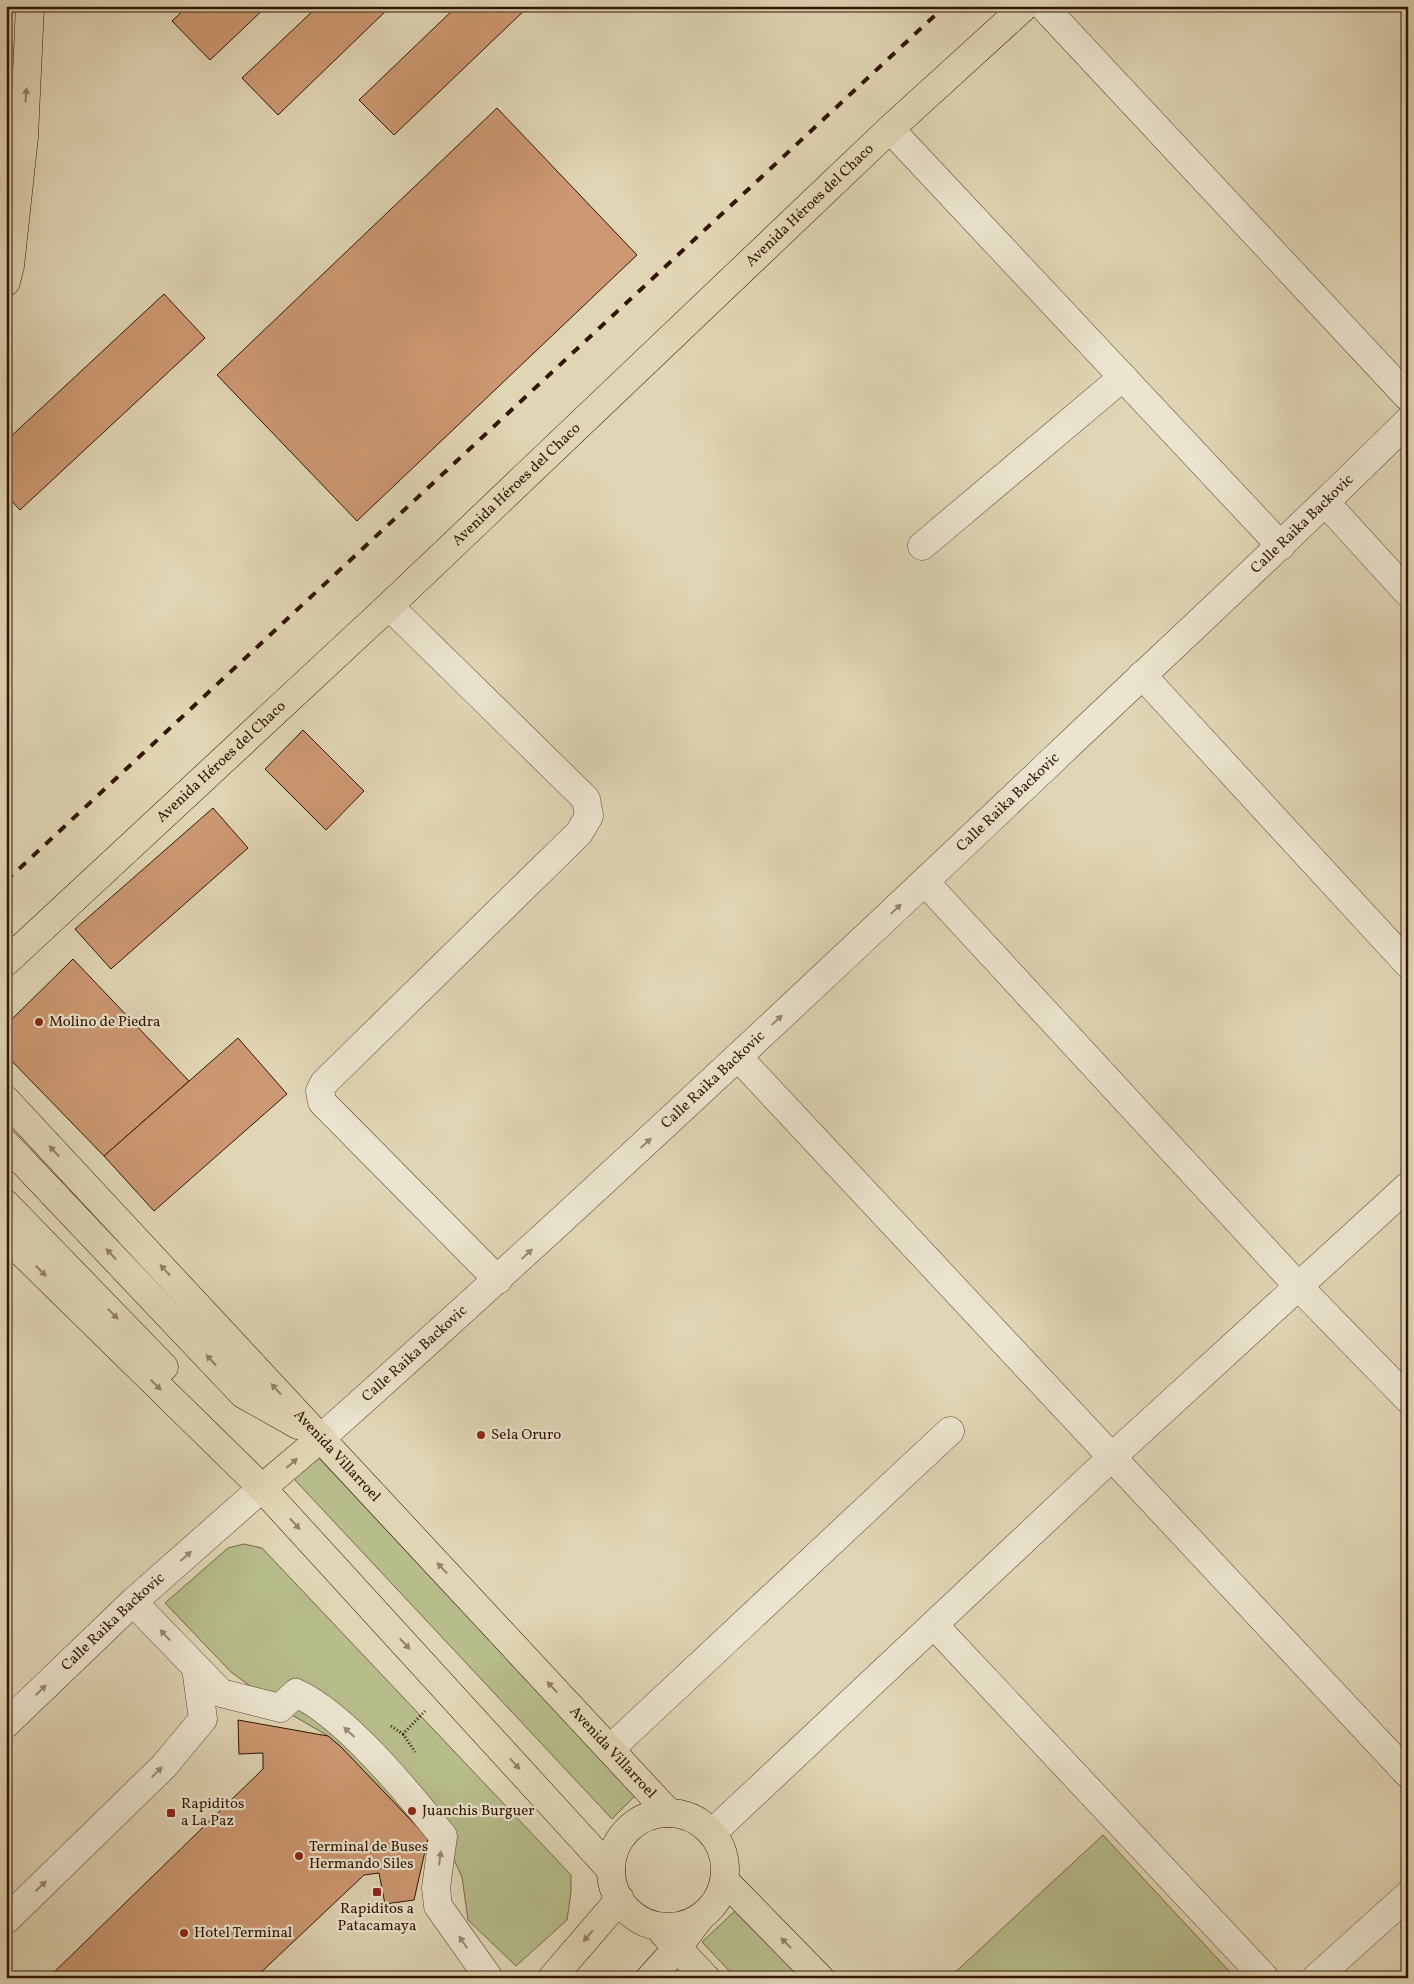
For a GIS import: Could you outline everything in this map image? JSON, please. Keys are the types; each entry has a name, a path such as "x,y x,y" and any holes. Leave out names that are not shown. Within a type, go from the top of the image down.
{"main road":[{"path":"6,282 10,266 15,138 30,6"},
{"name":"Avenida Héroes del Chaco","path":"6,962 389,606 890,128 1025,6"},
{"name":"Avenida Villarroel","path":"6,1100 669,1813"},
{"path":"12,1151 243,1394 321,1438"},
{"path":"6,1204 207,1412 262,1488"},
{"path":"6,1237 262,1488 612,1870"},
{"name":"Calle Raika Backovic","path":"262,1488 321,1438"},
{"path":"650,1978 677,1948 700,1918 716,1902 724,1881 725,1865 722,1849 712,1833 692,1818 669,1813 654,1815 640,1820 628,1830 616,1848 612,1870 614,1888 620,1899 637,1917 655,1925 670,1927 686,1924 700,1918"},
{"path":"724,1881 820,1978"},
{"path":"552,1978 620,1899"},
{"path":"655,1925 706,1978"}],"street":[{"path":"1043,6 1408,398"},
{"path":"890,128 1282,546"},
{"path":"922,546 1123,377"},
{"name":"Calle Raika Backovic","path":"321,1438 498,1280 738,1057 1142,675 1282,546 1408,421"},
{"path":"1326,503 1408,593"},
{"path":"389,606 586,800 589,816 579,833 324,1083 320,1091 322,1102 498,1280"},
{"path":"1142,675 1408,964"},
{"path":"924,882 1299,1287 1408,1399"},
{"path":"738,1057 1408,1774"},
{"path":"712,1833 1112,1457 1408,1186"},
{"path":"610,1749 950,1431"},
{"name":"Calle Raika Backovic","path":"6,1724 133,1602 262,1488"},
{"path":"133,1602 221,1693 280,1708 296,1693 313,1701 372,1756 443,1836 436,1888 438,1906 489,1978"},
{"path":"934,1625 1265,1978"},
{"path":"6,1920 164,1766 204,1719 196,1668"},
{"path":"1316,1978 1408,1895"}],"path":[{"path":"389,1725 403,1734 447,1689"}],"green space":[{"path":"304,1442 635,1796 612,1819 280,1464"},
{"path":"244,1544 262,1548 571,1875 571,1892 567,1920 516,1966 468,1920 462,1877 443,1836 428,1838 341,1747 328,1736 280,1708 231,1672 165,1603 228,1548"},
{"path":"1103,1835 1230,1972 1223,1978 949,1978"},
{"path":"738,1908 804,1978 736,1978 702,1942"}],"building":[{"path":"188,6 267,6 210,60 172,21"},
{"path":"318,6 391,6 278,115 242,78"},
{"path":"457,6 529,6 394,135 359,100"},
{"path":"497,108 637,255 357,521 217,375"},
{"path":"164,294 205,338 20,510 6,495 6,441"},
{"path":"303,730 364,791 326,830 265,769"},
{"path":"213,808 248,848 111,969 75,929"},
{"path":"73,959 189,1081 104,1156 6,1055 6,1025"},
{"path":"238,1038 287,1094 154,1211 104,1156"},
{"name":"Terminal de Buses Hermando Siles","path":"238,1720 328,1736 341,1747 428,1838 414,1900 385,1904 379,1873 364,1875 255,1978 48,1978 263,1769 263,1753 239,1754"}],"railway":[{"path":"6,881 945,6"}],"place":[{"name":"Molino de Piedra","path":"39,1022"},
{"name":"Sela Oruro","path":"481,1435"},
{"name":"Juanchis Burguer","path":"412,1811"},
{"name":"Rapiditos a La Paz","path":"171,1813"},
{"name":"Terminal de Buses Hermando Siles","path":"299,1856"},
{"name":"Rapiditos a Patacamaya","path":"377,1892"},
{"name":"Hotel Terminal","path":"184,1933"}]}
